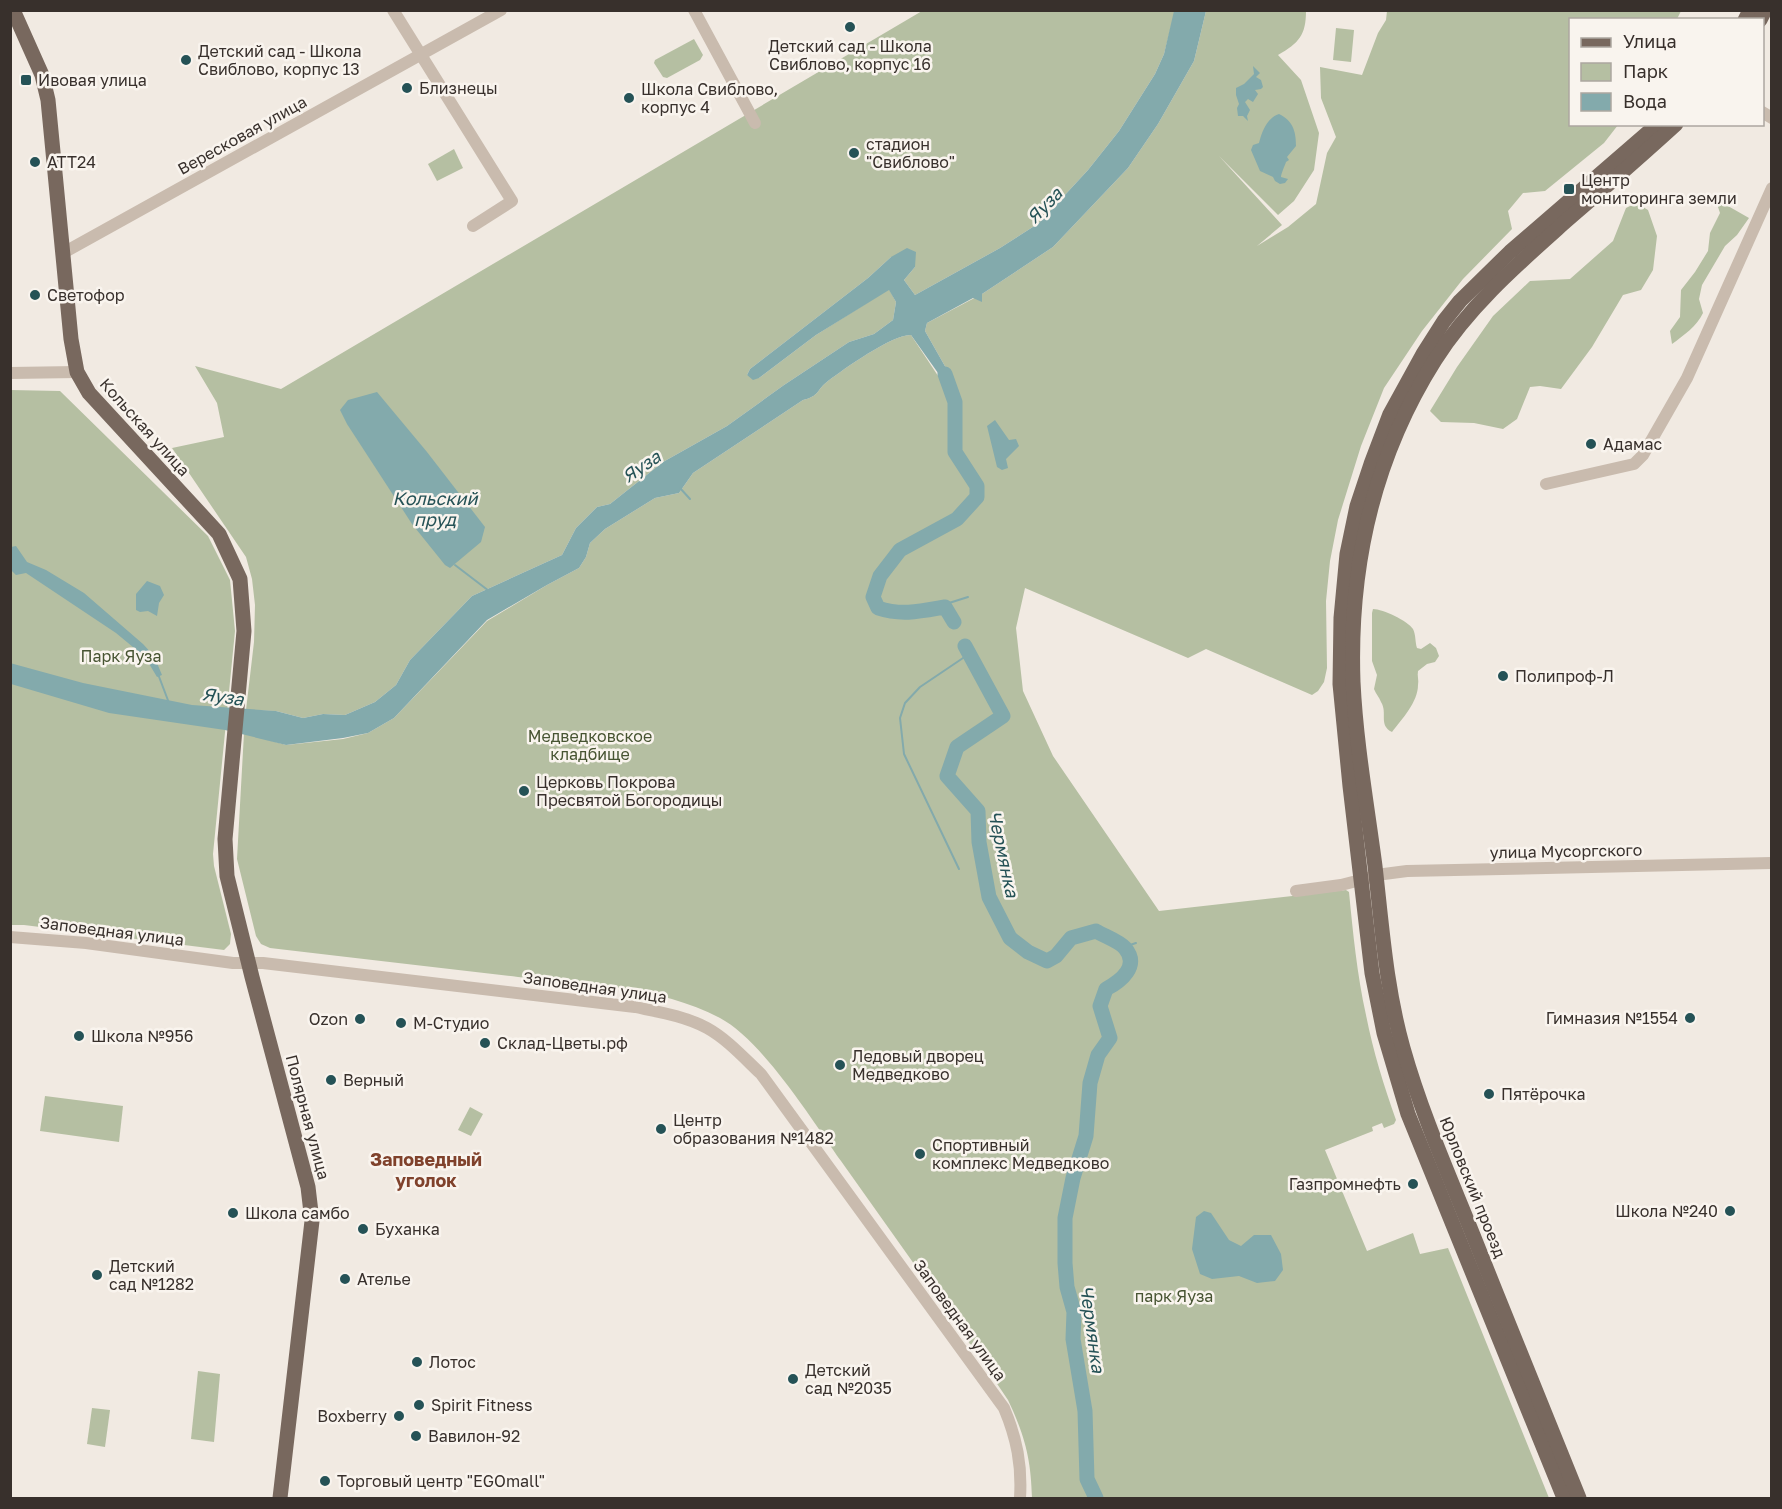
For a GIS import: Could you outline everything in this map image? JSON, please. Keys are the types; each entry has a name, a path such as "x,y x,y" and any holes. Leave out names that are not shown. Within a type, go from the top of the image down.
{"main road":[{"name":"Кольская улица","path":"13,10 46,87 71,339 77,372 88,393 219,534 240,579 244,631 232,749 225,838 226,857"},
{"path":"1369,878 1340,684 1341,618 1347,554 1357,506 1390,414 1423,354 1460,301 1510,252 1656,126"},
{"path":"1369,878 1353,683 1354,619 1360,553 1369,509 1384,462 1402,418 1435,360 1460,324 1519,262 1674,126"},
{"name":"Полярная улица","path":"226,857 227,876 311,1204 311,1242 298,1334 280,1498"},
{"name":"Юрловский проезд","path":"1369,878 1375,992 1402,1094 1564,1498"},
{"name":"Юрловский проезд","path":"1369,878 1391,999 1415,1089 1580,1498"}],"street":[{"path":"393,10 512,201 473,226"},
{"name":"Вересковая улица","path":"63,254 501,10"},
{"path":"694,10 755,123"},
{"path":"1546,484 1634,464 1643,455 1686,378 1772,188"},
{"path":"10,373 77,372"},
{"name":"улица Мусоргского","path":"1296,891 1399,872 1772,863"},
{"name":"Заповедная улица","path":"10,937 86,943 233,963 635,1007 674,1015 707,1028 725,1041 760,1074 1004,1408 1014,1431 1020,1462 1020,1498"}],"green space":[{"path":"922,11 1175,11 1164,54 1155,74 1119,131 1088,170 1039,223 1000,248 915,295 904,280 915,267 891,257 868,278 750,369 747,375 759,378 816,335 889,289 896,302 893,320 874,334 849,342 727,426 663,462 610,504 597,507 576,528 562,555 472,596 410,660 396,685 375,702 345,715 323,714 303,718 276,711 246,710 254,642 255,605 252,579 246,557 172,448 224,437 217,403 195,366 281,389"},
{"name":"парк Яуза","path":"1206,11 1306,11 1305,26 1300,37 1278,55 1301,80 1319,133 1314,170 1294,201 1278,215 1219,156 1282,225 1257,246 1288,227 1316,204 1327,153 1336,137 1321,98 1320,67 1362,75 1378,33 1386,20 1387,11 1681,11 1678,18 1569,18 1569,126 1617,126 1604,143 1545,191 1523,193 1508,211 1512,229 1463,279 1422,331 1384,388 1361,446 1338,520 1330,561 1326,601 1327,668 1324,682 1318,691 1312,695 1206,649 1188,658 1025,588 1016,628 1023,691 1053,756 1159,911 1346,890 1349,892 1366,1015 1379,1068 1396,1120 1394,1124 1384,1128 1382,1123 1372,1127 1373,1131 1325,1150 1367,1251 1413,1233 1420,1254 1448,1248 1549,1498 1032,1498 1026,1448 1008,1400 786,1083 753,1044 736,1029 697,1007 647,993 621,988 270,948 261,944 256,936 237,859 244,733 286,745 343,739 368,733 394,718 487,621 579,568 586,557 590,543 605,529 655,498 679,493 693,473 803,400 812,397 828,381 893,340 911,335 952,397 946,368 925,331 927,323 982,294 1053,247 1128,168 1158,124 1194,61"},
{"path":"1336,28 1354,30 1351,62 1333,60"},
{"path":"694,39 703,55 700,60 667,78 663,77 654,63 655,60"},
{"path":"454,149 463,168 437,181 428,164"},
{"path":"1721,202 1749,218 1737,235 1725,246 1702,285 1699,299 1703,313 1700,318 1672,344 1670,331 1680,317 1681,290 1708,251 1710,233 1720,213 1717,204"},
{"path":"1636,203 1648,210 1657,236 1653,270 1641,290 1623,295 1592,347 1561,389 1530,387 1517,419 1503,429 1474,423 1441,422 1430,411 1457,367 1493,316 1530,281 1570,279 1613,241 1626,208"},
{"name":"парк Яуза","path":"10,390 60,391 208,536 230,580 235,631 213,854 231,934 230,944 224,950 11,925"},
{"path":"1373,609 1389,613 1406,622 1413,629 1417,648 1421,649 1430,643 1436,648 1439,656 1435,662 1427,664 1418,671 1415,698 1392,732 1385,726 1383,706 1374,689 1377,675 1372,661"},
{"path":"45,1096 123,1106 119,1142 40,1131"},
{"path":"470,1107 483,1114 471,1136 458,1130"},
{"path":"198,1371 220,1374 214,1442 191,1439"},
{"path":"92,1408 110,1410 105,1447 87,1444"}],"water":[{"path":"1174,11 1206,11 1194,61 1158,124 1128,168 1053,247 982,294 982,302 973,298 927,323 925,331 946,368 953,399 911,335 903,336 881,346 828,381 815,395 803,400 693,473 679,493 655,498 605,529 590,543 586,557 579,568 487,620 394,718 368,733 286,745 225,730 109,713 11,684 10,663 83,683 192,705 276,711 303,718 323,714 345,715 375,702 396,685 410,660 472,596 562,555 576,528 597,507 610,504 663,462 727,426 849,342 874,334 893,320 896,302 889,290 816,335 759,378 753,380 747,375 750,369 868,278 891,257 907,248 916,252 915,267 904,280 915,295 1000,248 1039,223 1088,170 1119,131 1155,74 1164,54"},
{"path":"1253,66 1260,73 1256,77 1261,80 1263,87 1255,90 1258,94 1253,102 1248,99 1245,102 1250,110 1247,116 1248,121 1243,116 1238,116 1239,104 1236,88 1254,74"},
{"path":"1279,114 1293,127 1296,146 1287,157 1289,160 1281,176 1288,179 1285,183 1280,184 1273,177 1260,171 1251,150 1253,145 1259,143 1268,122"},
{"name":"Кольский пруд","path":"377,392 485,527 481,542 450,568 445,565 412,524 340,410 348,400"},
{"path":"995,420 1009,440 1016,439 1019,446 1006,459 1008,468 1002,470 997,467 987,426"},
{"path":"16,546 27,562 46,570 84,593 143,644 154,656 162,675 157,677 145,657 116,633 26,573 16,575 11,570 11,547"},
{"path":"147,581 160,586 164,595 159,603 157,616 148,611 136,610 136,594"},
{"path":"1204,1211 1211,1213 1229,1240 1241,1246 1254,1235 1271,1235 1281,1254 1283,1270 1275,1281 1257,1283 1239,1276 1212,1279 1200,1274 1192,1249 1196,1217"}],"waterway":[{"name":"Чермянка","path":"945,374 955,402 955,452 977,486 977,497 957,519 900,550 880,576 873,597 878,608 895,612 945,607 954,622"},
{"path":"680,488 690,499"},
{"path":"455,565 489,591"},
{"path":"945,607 949,603 968,597"},
{"name":"Чермянка","path":"965,646 1003,716 957,747 947,776 978,811 979,842 989,897 1010,938 1028,952 1047,961 1056,956 1071,938 1096,931 1122,945 1130,961 1130,967 1123,977 1106,989 1100,1006 1110,1038 1098,1055 1090,1083 1086,1136 1073,1178 1065,1218 1067,1287 1074,1312 1073,1339 1085,1411 1087,1479 1096,1498"},
{"path":"959,869 904,754 900,718 905,703 920,687 969,654"},
{"path":"158,674 169,703"},
{"path":"1124,947 1136,943"}],"place":[{"name":"Детский сад - Школа Свиблово, корпус 16","path":"850,27"},
{"name":"Детский сад - Школа Свиблово, корпус 13","path":"186,60"},
{"name":"Ивовая улица","path":"26,80"},
{"name":"Близнецы","path":"407,88"},
{"name":"Школа Свиблово, корпус 4","path":"629,98"},
{"name":"стадион \"Свиблово\"","path":"854,153"},
{"name":"АТТ24","path":"35,162"},
{"name":"Центр мониторинга земли","path":"1569,189"},
{"name":"Светофор","path":"35,295"},
{"name":"Адамас","path":"1591,444"},
{"name":"Полипроф-Л","path":"1503,676"},
{"name":"Церковь Покрова Пресвятой Богородицы","path":"524,791"},
{"name":"Гимназия №1554","path":"1690,1018"},
{"name":"Ozon","path":"360,1019"},
{"name":"М-Студио","path":"401,1023"},
{"name":"Школа №956","path":"79,1036"},
{"name":"Склад-Цветы.рф","path":"485,1043"},
{"name":"Ледовый дворец Медведково","path":"840,1065"},
{"name":"Верный","path":"331,1080"},
{"name":"Пятёрочка","path":"1489,1094"},
{"name":"Центр образования №1482","path":"661,1129"},
{"name":"Спортивный комплекс Медведково","path":"920,1154"},
{"name":"Газпромнефть","path":"1413,1184"},
{"name":"Школа №240","path":"1730,1211"},
{"name":"Школа самбо","path":"233,1213"},
{"name":"Буханка","path":"363,1229"},
{"name":"Детский сад №1282","path":"97,1275"},
{"name":"Ателье","path":"345,1279"},
{"name":"Лотос","path":"417,1362"},
{"name":"Детский сад №2035","path":"793,1379"},
{"name":"Spirit Fitness","path":"419,1405"},
{"name":"Boxberry","path":"399,1416"},
{"name":"Вавилон-92","path":"416,1436"},
{"name":"Торговый центр \"EGOmall\"","path":"325,1481"}],"district":[{"name":"Заповедный уголок","path":"426,1169"}],"water label":[{"name":"Яуза","path":"1044,205"},
{"name":"Яуза","path":"641,466"},
{"name":"Яуза","path":"223,696"}],"park label":[{"name":"Парк Яуза","path":"121,656"},
{"name":"Медведковское кладбище","path":"590,745"}]}
